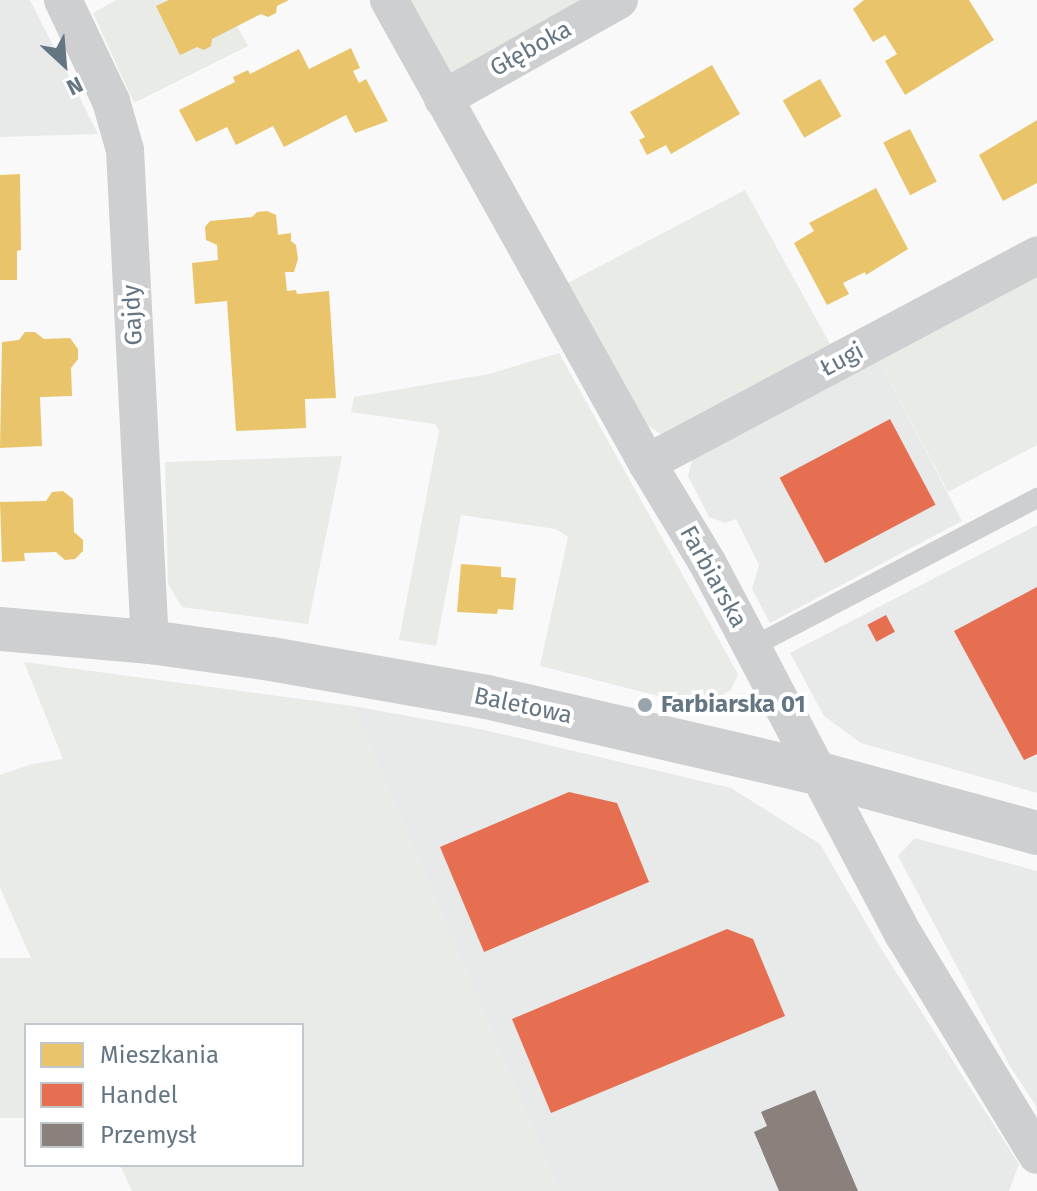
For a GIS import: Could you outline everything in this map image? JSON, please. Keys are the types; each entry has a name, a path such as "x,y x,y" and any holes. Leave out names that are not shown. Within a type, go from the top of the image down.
{"street":[{"name":"Gajdy","path":"63,0 111,101 125,150 150,642"},
{"name":"Farbiarska","path":"389,0 647,463 707,562 911,947 1037,1155"},
{"name":"Głęboka","path":"443,99 619,0"},
{"name":"Ługi","path":"647,463 1037,256"},
{"name":"Baletowa","path":"0,629 150,642 271,659 487,697 820,774 1037,833"}],"lane":[{"path":"752,647 1037,498"}],"shaded area":[{"path":"0,0 30,0 98,134 0,137"},
{"path":"116,0 223,0 248,46 134,103 93,13"},
{"path":"402,0 590,0 445,78"},
{"path":"745,190 830,344 661,434 648,426 564,285"},
{"path":"1037,276 1037,445 948,492 879,360"},
{"path":"559,353 738,674 731,690 702,707 540,666 568,537 556,529 461,515 436,646 399,640 439,431 435,424 351,412 354,397 489,374"},
{"path":"879,360 962,521 770,623 752,589 759,565 736,519 725,523 709,517 688,476 693,456"},
{"path":"342,456 308,624 182,607 168,584 165,462"},
{"path":"1037,525 1037,793 861,743 824,716 790,653"},
{"path":"24,662 353,706 559,1191 132,1191 121,1167 304,1167 304,1023 24,1023 24,1118 0,1118 0,958 31,958 0,888 0,775 32,764 63,759"},
{"path":"353,706 480,729 731,788 820,844 880,947 1019,1164 1009,1191 559,1191"},
{"path":"915,838 1037,871 1037,1107 1011,1068 898,856"}],"building: Mieszkania":[{"path":"169,0 289,0 277,6 276,13 268,17 261,14 212,39 211,46 204,50 197,47 180,55 156,6"},
{"path":"864,0 969,0 994,40 905,95 885,61 897,54 885,35 873,42 853,9"},
{"path":"351,48 360,68 353,71 359,83 366,79 388,121 355,133 346,115 284,147 273,126 236,145 227,127 196,142 179,110 235,82 233,77 248,70 250,74 299,49 309,69"},
{"path":"712,65 740,114 671,154 666,145 647,155 639,140 645,137 630,112"},
{"path":"820,79 842,116 804,138 783,100"},
{"path":"1037,120 1037,183 1003,201 979,155"},
{"path":"910,129 937,182 910,195 883,143"},
{"path":"20,174 21,250 17,251 17,280 0,280 0,175"},
{"path":"876,188 908,249 866,275 865,272 843,283 849,294 827,305 794,243 814,231 809,223"},
{"path":"267,211 276,215 278,235 291,233 291,241 296,245 298,259 294,272 285,272 287,291 296,290 297,294 329,291 336,398 305,399 306,428 236,431 227,301 195,304 192,263 218,260 217,245 206,240 205,227 210,221 252,217 257,212"},
{"path":"25,332 35,332 44,339 70,338 78,349 78,359 71,368 72,396 40,397 42,446 0,448 2,342 19,340"},
{"path":"63,491 73,499 74,532 83,540 83,551 75,559 65,560 56,552 24,553 25,561 2,562 0,502 46,501 52,492"},
{"path":"461,564 501,567 501,577 516,578 513,610 498,609 497,614 457,612"}],"building: Handel":[{"path":"890,419 936,505 825,563 780,478"},
{"path":"1037,587 1037,754 1024,760 954,631"},
{"path":"886,615 895,632 876,642 867,625"},
{"path":"569,792 617,803 649,882 484,952 440,847"},
{"path":"727,929 753,939 785,1016 551,1113 512,1019"}],"building: Przemysł":[{"path":"815,1090 858,1191 779,1191 754,1132 767,1126 761,1112"}],"place":[{"name":"Farbiarska 01","path":"645,705"}]}
